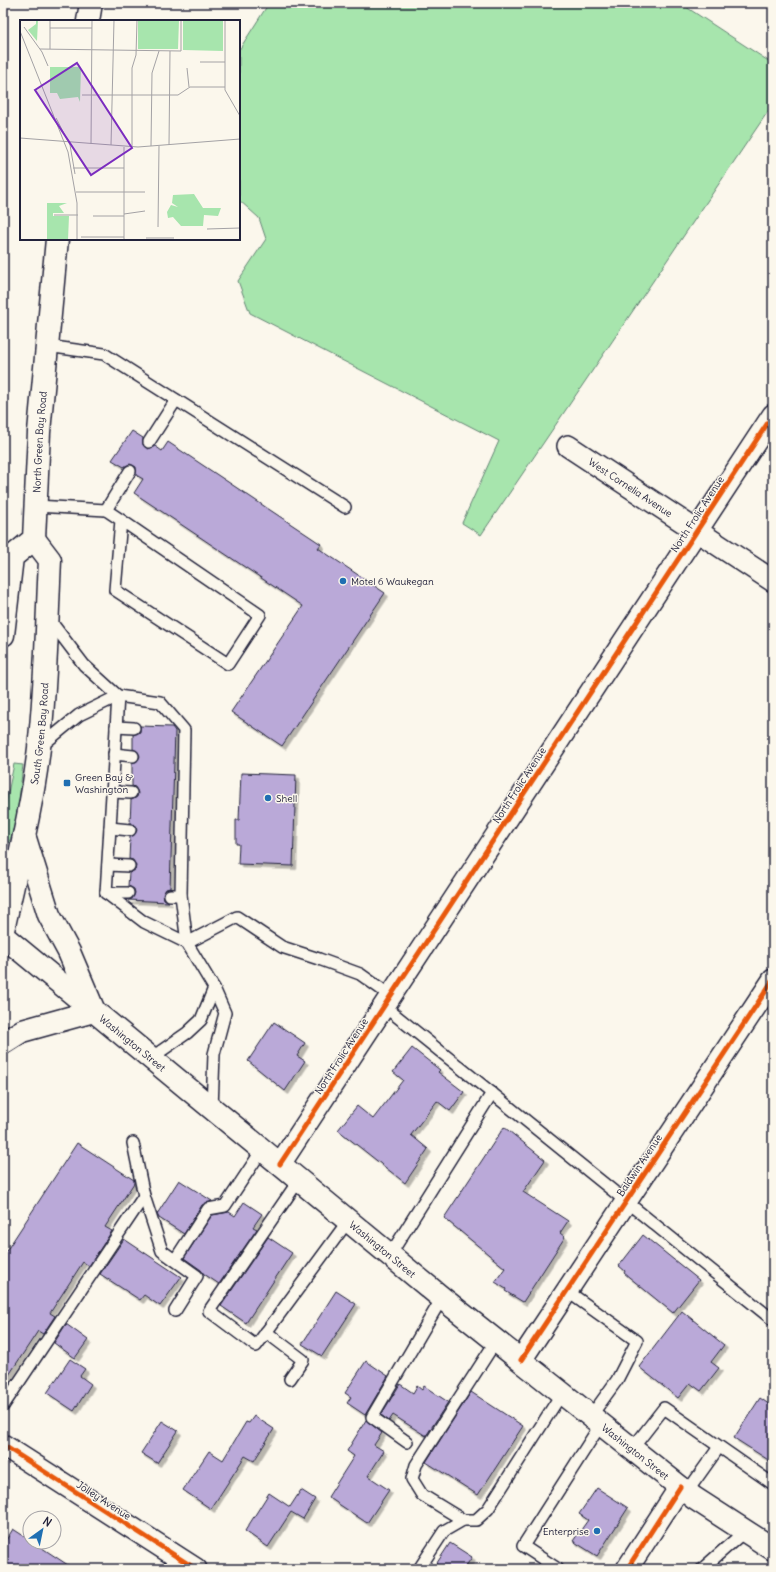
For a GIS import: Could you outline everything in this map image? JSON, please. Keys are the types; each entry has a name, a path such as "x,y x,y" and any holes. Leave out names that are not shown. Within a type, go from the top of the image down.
{"main road":[{"path":"88,20 91,3"},
{"name":"North Green Bay Road","path":"34,539 39,432 57,240"},
{"path":"3,635 12,557 34,539"},
{"name":"South Green Bay Road","path":"3,930 30,808 39,748 44,692 50,560 34,539"},
{"path":"3,1043 22,1031 94,1011 69,952 49,915 24,834"},
{"name":"Washington Street","path":"3,936 348,1221 496,1341 684,1490 773,1549"}],"street":[{"name":"North Frolic Avenue","path":"280,1164 773,415"},
{"name":"West Cornelia Avenue","path":"568,446 773,581"},
{"name":"Baldwin Avenue","path":"520,1360 773,980"},
{"name":"Jolley Avenue","path":"3,1445 196,1569"},
{"path":"627,1569 684,1490"}],"lane":[{"path":"47,346 104,354 345,507"},
{"path":"149,442 176,400"},
{"path":"106,510 130,471"},
{"path":"36,506 106,510 121,520 260,615 228,664 115,590 121,520"},
{"path":"48,617 84,665 118,696"},
{"path":"106,892 118,696"},
{"path":"39,748 79,715 118,696 160,702 180,730 175,895 187,943 214,988 225,1013 214,1054 212,1108"},
{"path":"116,726 134,728"},
{"path":"114,754 133,756"},
{"path":"112,792 131,793"},
{"path":"110,828 130,830"},
{"path":"108,865 129,866"},
{"path":"106,892 144,922 187,943"},
{"path":"106,892 128,893"},
{"path":"187,943 237,917 282,947 319,958 360,974 388,1001 492,1093 773,1320"},
{"path":"150,1058 187,1033 201,1020 214,988"},
{"path":"390,1255 492,1093"},
{"path":"133,1143 144,1196 162,1251 197,1276 175,1311"},
{"path":"175,1260 208,1209 225,1206 262,1150"},
{"path":"299,1180 209,1311 256,1346 348,1221"},
{"path":"3,1406 144,1196"},
{"path":"558,1569 523,1546 596,1420 637,1341 567,1291"},
{"path":"407,1442 372,1417 442,1298"},
{"path":"266,1332 303,1360 290,1380"},
{"path":"462,1520 422,1495 412,1480 416,1465 496,1341"},
{"path":"419,1569 444,1531 462,1520 476,1520 488,1509 562,1393"},
{"path":"632,1449 664,1408 773,1484"},
{"path":"684,1490 719,1447"},
{"path":"702,1569 745,1531"}],"green space":[{"path":"269,3 680,3 773,64 773,104 481,535 462,523 499,441 250,313 238,281 266,239 259,218 240,201 240,48"},
{"path":"14,764 23,765 19,799 12,833 3,853 3,817"}],"building":[{"name":"Motel 6 Waukegan","path":"132,431 143,438 143,445 148,449 155,446 162,451 168,442 321,544 318,548 385,593 282,746 231,712 303,606 134,493 143,479 136,475 136,467 130,464 124,467 112,460"},
{"path":"140,726 172,727 175,731 170,888 166,889 163,895 164,899 169,902 128,900 132,899 135,893 134,889 128,886 129,873 135,870 136,866 133,860 129,859 130,837 135,834 137,830 134,825 130,823 131,800 137,797 138,793 135,787 132,786 132,763 138,760 140,756 137,751 133,749 133,735 140,732"},
{"name":"Shell","path":"241,773 296,775 293,866 238,864 239,844 236,844 236,820 239,820"},
{"path":"274,1022 305,1043 297,1056 305,1061 285,1091 248,1061"},
{"path":"412,1048 440,1070 438,1072 464,1092 450,1111 437,1101 411,1135 428,1149 405,1183 338,1130 357,1106 373,1119 403,1080 393,1072"},
{"path":"504,1127 545,1160 523,1192 568,1221 560,1233 565,1237 523,1302 505,1291 506,1289 495,1282 505,1268 444,1218"},
{"path":"77,1143 134,1180 134,1183 105,1227 112,1231 89,1266 83,1262 50,1313 55,1316 43,1334 38,1331 3,1384 3,1256"},
{"path":"179,1180 212,1201 202,1205 184,1234 159,1218 157,1214"},
{"path":"244,1202 262,1214 253,1227 257,1229 219,1284 184,1258 212,1215 229,1212 235,1216"},
{"path":"643,1235 699,1280 673,1313 624,1273 625,1271 619,1266"},
{"path":"268,1237 292,1253 246,1323 221,1306"},
{"path":"124,1239 181,1277 160,1306 144,1295 140,1300 100,1274"},
{"path":"336,1291 356,1304 322,1356 302,1344"},
{"path":"682,1311 724,1345 711,1362 719,1368 701,1391 690,1383 678,1398 639,1367"},
{"path":"66,1324 88,1340 75,1358 54,1343"},
{"path":"70,1359 85,1369 80,1376 91,1384 74,1411 47,1393"},
{"path":"366,1361 388,1376 365,1415 347,1403 351,1397 345,1393"},
{"path":"400,1384 413,1393 417,1386 422,1390 424,1386 448,1402 426,1436 393,1415 389,1421 381,1415"},
{"path":"471,1392 523,1426 478,1495 426,1462"},
{"path":"760,1398 773,1407 773,1463 734,1438"},
{"path":"254,1416 274,1429 254,1461 245,1456 211,1509 183,1490 209,1451 223,1460 246,1422 249,1423"},
{"path":"366,1420 382,1433 374,1445 384,1451 368,1476 389,1490 367,1523 328,1497 354,1456 347,1451"},
{"path":"162,1421 178,1431 157,1463 141,1453"},
{"name":"Enterprise","path":"597,1488 628,1508 597,1556 573,1541 588,1520 579,1514"},
{"path":"301,1490 315,1499 303,1519 291,1512 268,1547 245,1531 269,1493 290,1507"},
{"path":"13,1529 22,1535 22,1550 45,1550 74,1569 9,1569 3,1565 3,1545"},
{"path":"450,1543 472,1557 464,1569 433,1569"}],"cycle path":[{"path":"280,1164 773,415"},
{"path":"521,1360 773,980"},
{"path":"3,1445 196,1569"},
{"path":"627,1569 680,1487"}],"place":[{"name":"Motel 6 Waukegan","path":"343,581"},
{"name":"Green Bay & Washington","path":"67,783"},
{"name":"Shell","path":"268,798"},
{"name":"Enterprise","path":"597,1531"}]}
